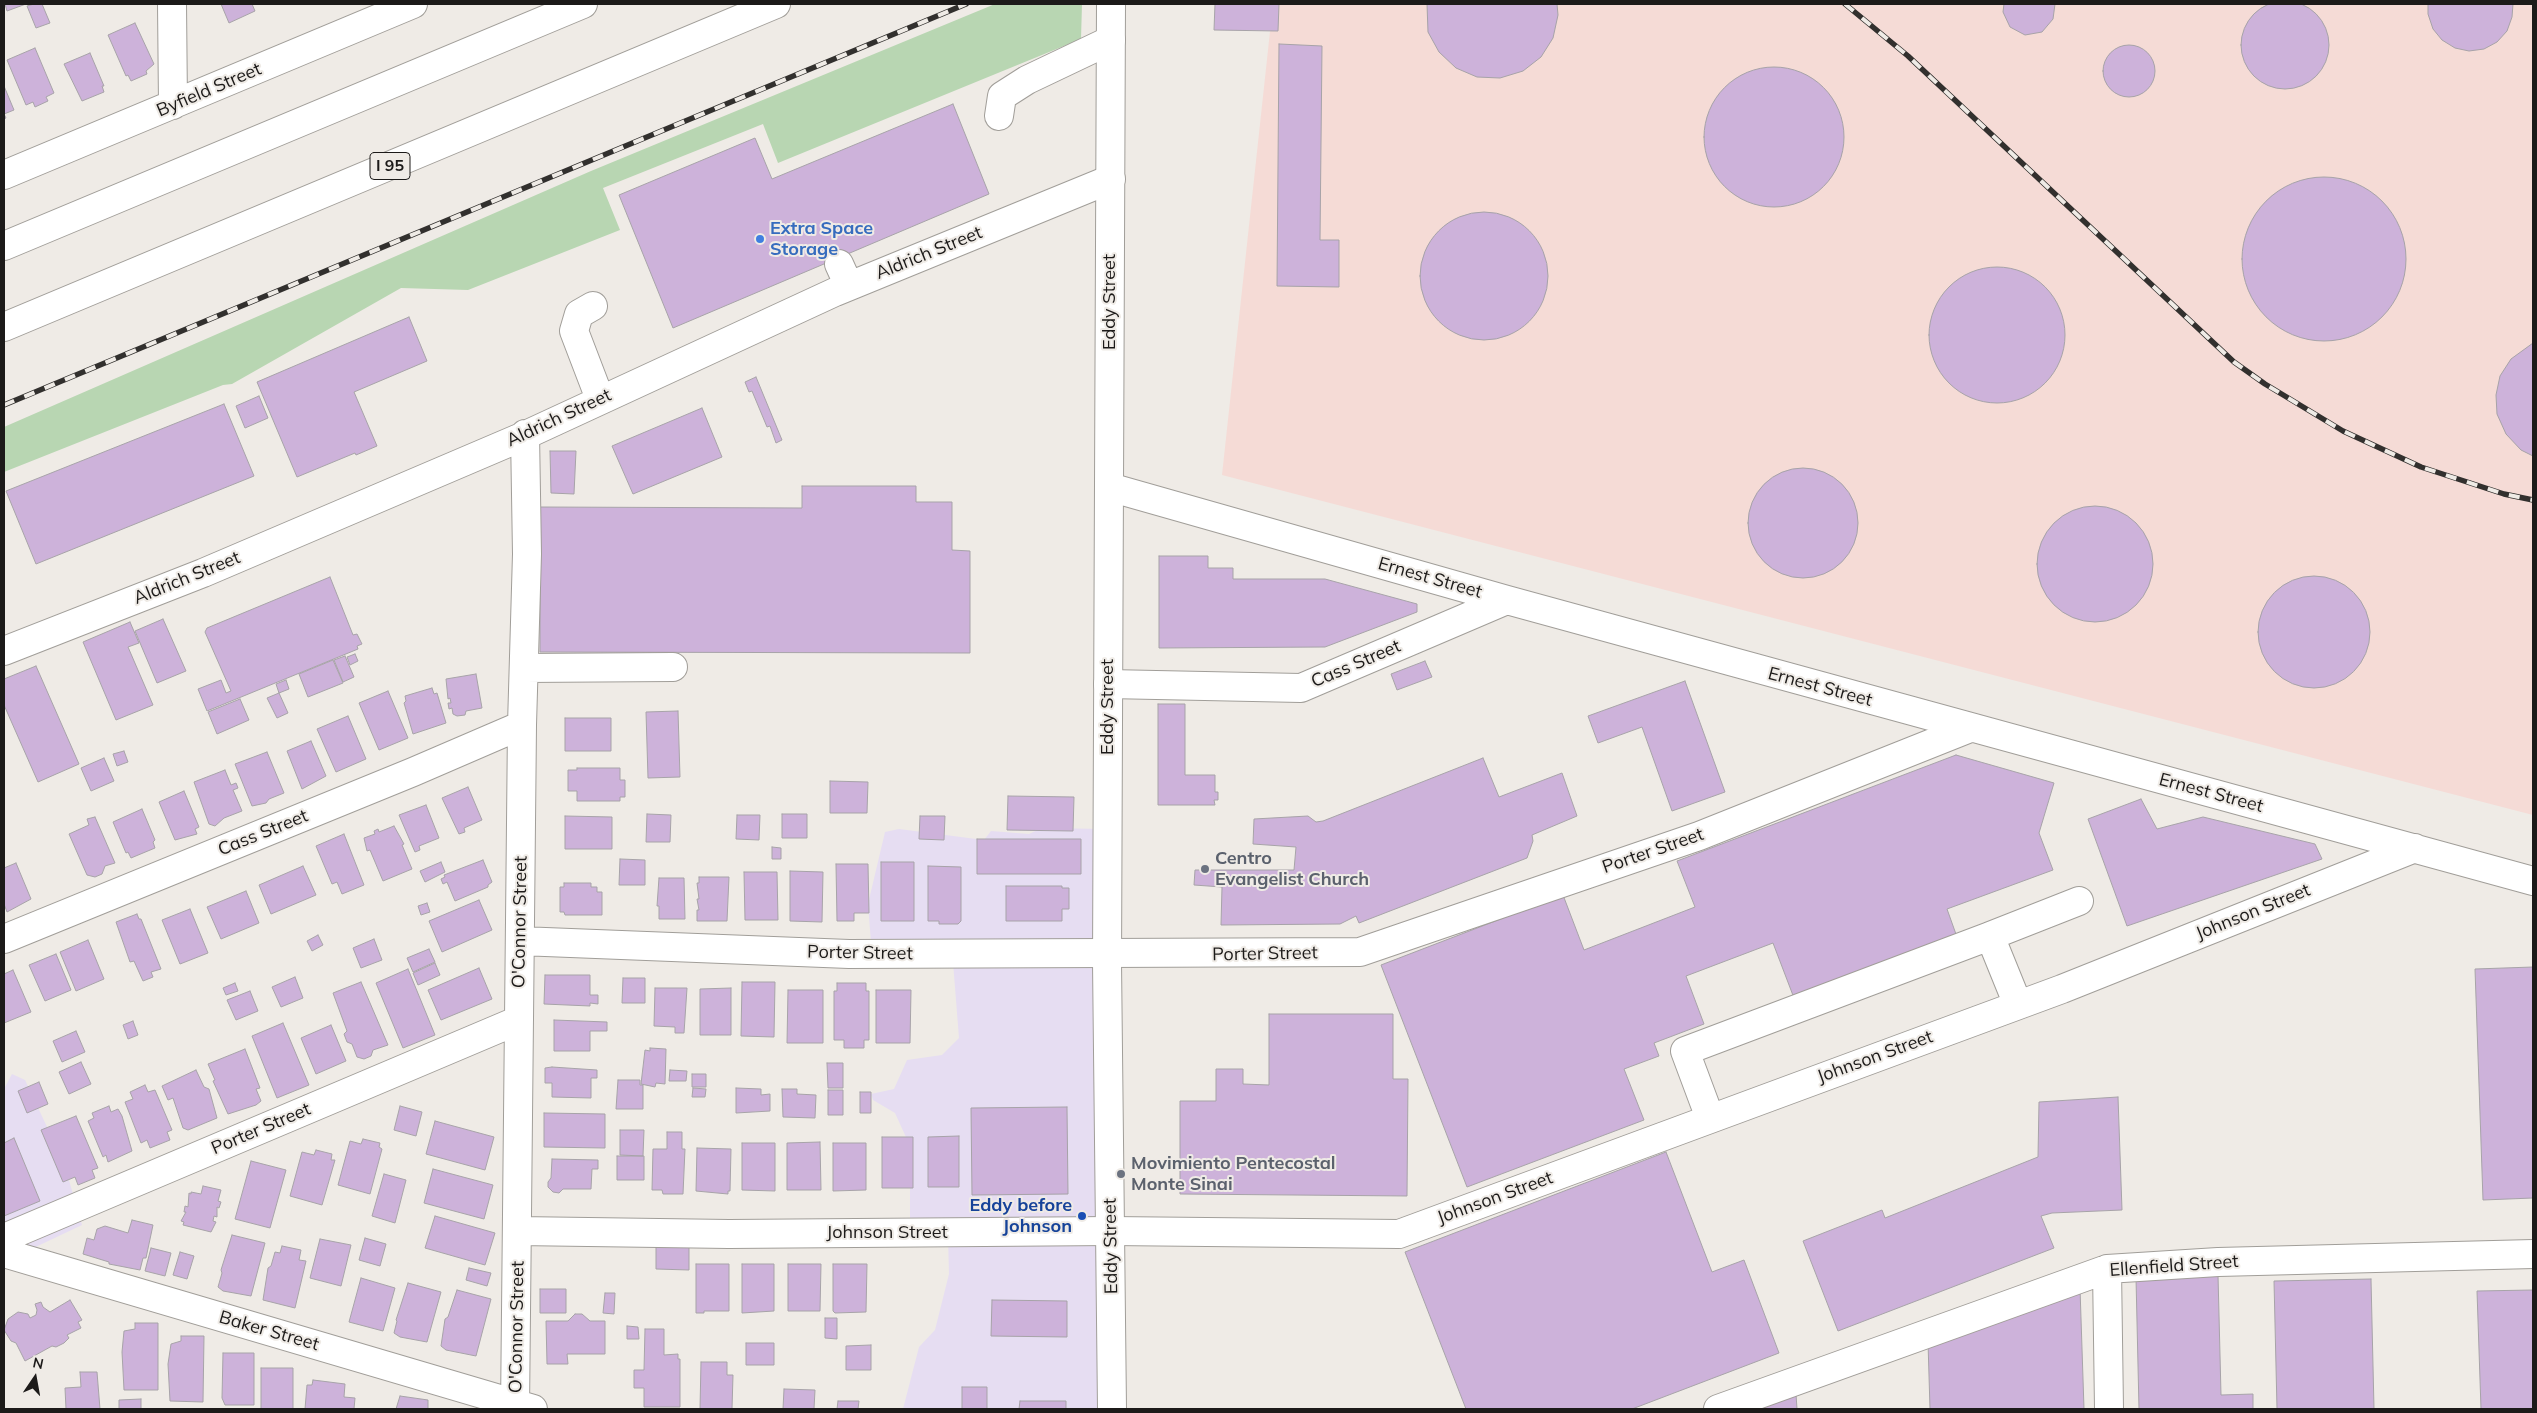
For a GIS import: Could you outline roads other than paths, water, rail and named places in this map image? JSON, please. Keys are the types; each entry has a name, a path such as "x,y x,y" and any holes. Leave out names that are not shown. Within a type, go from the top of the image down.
{"main road":[{"path":"172,4 173,104"},
{"name":"Byfield Street","path":"4,175 413,4"},
{"path":"4,246 583,4"},
{"name":"I 95","path":"4,327 776,4"},
{"name":"Eddy Street","path":"1111,4 1108,684 1112,1409"},
{"path":"999,116 1002,96 1028,80 1111,47"},
{"name":"Aldrich Street","path":"4,651 202,573 526,434 600,399 844,275 1111,179"},
{"path":"593,306 579,314 574,331 600,399"},
{"name":"O'Connor Street","path":"522,1408 518,1231 526,434"},
{"name":"Ernest Street","path":"1109,486 1507,600 2533,881"},
{"name":"Cass Street","path":"1108,684 1301,688 1507,600"},
{"path":"525,668 673,667"},
{"name":"Cass Street","path":"4,939 413,772 522,725"},
{"name":"Porter Street","path":"520,941 849,954 1109,955 1360,952 1699,836 1970,728"},
{"name":"Johnson Street","path":"518,1231 729,1234 1111,1231 1399,1234 2018,1004 2415,848"},
{"path":"1710,1118 1685,1051 2080,901"},
{"path":"1990,936 2018,1004"},
{"name":"Porter Street","path":"4,1238 519,1020"},
{"name":"Baker Street","path":"4,1253 522,1408"},
{"name":"Ellenfield Street","path":"1718,1409 2107,1269 2218,1262 2533,1254"},
{"path":"2107,1269 2109,1409"}],"railway":[{"path":"4,405 966,4"},
{"path":"1845,4 1908,56 2234,362 2265,384 2343,431 2421,467 2504,494 2533,500"}],"place":[{"name":"Extra Space Storage","path":"760,239"},
{"name":"Centro Evangelist Church","path":"1205,869"},
{"name":"Movimiento Pentecostal Monte Sinai","path":"1121,1174"},
{"name":"Eddy before Johnson","path":"1082,1216"}]}
